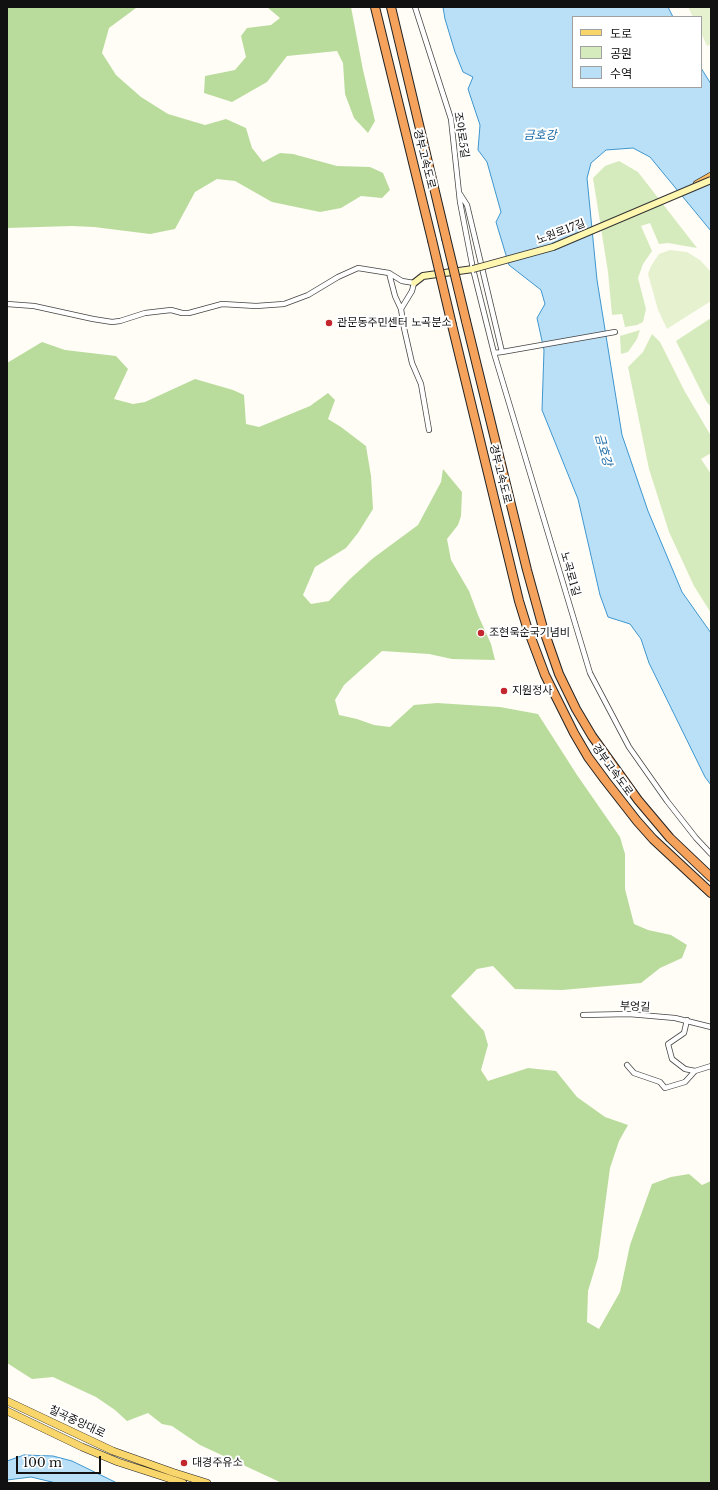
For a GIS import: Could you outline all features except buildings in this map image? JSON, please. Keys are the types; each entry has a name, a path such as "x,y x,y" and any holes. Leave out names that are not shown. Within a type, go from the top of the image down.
{"highway":[{"name":"경부고속도로","path":"376,7 519,601 529,633 545,675 574,733 588,757 637,821 653,839 711,893"},
{"name":"경부고속도로","path":"391,7 527,570 542,623 559,674 576,709 592,736 634,795 650,816 670,838 711,877"},
{"path":"686,191 711,176"},
{"path":"686,191 711,181"}],"main road":[{"name":"노원로17길","path":"414,283 423,276 473,269 552,248 686,191"},
{"name":"칠곡중앙대로","path":"7,1401 113,1451 207,1483"},
{"name":"칠곡중앙대로","path":"7,1411 82,1447 118,1462 183,1483"}],"street":[{"name":"조야로5길","path":"415,7 451,119 460,202 473,269"},
{"path":"460,194 467,205 502,352"},
{"path":"7,304 34,306 112,322 146,313 171,310 189,313 222,304 256,306 284,304 308,295 338,277 358,268 389,273 402,281 414,283 412,291 401,309"},
{"name":"노곡로1길","path":"473,269 494,353 590,673 629,747 667,801 696,838 711,854"},
{"path":"389,273 395,296 401,309 412,362 421,384 429,430"},
{"path":"494,353 615,332"},
{"name":"부엉길","path":"583,1016 629,1014 687,1020 711,1027"},
{"path":"687,1020 684,1033 668,1044 672,1059 685,1069 695,1070 711,1066"},
{"path":"626,1066 634,1073 660,1082 665,1088 685,1082 695,1070"}],"green space":[{"path":"7,7 141,7 136,8 109,28 102,53 116,75 141,97 168,114 205,125 226,119 246,128 252,148 263,162 280,153 293,154 337,166 370,167 383,173 390,190 382,198 361,196 341,208 320,212 272,202 235,181 217,179 195,192 175,229 150,234 94,227 72,226 7,228"},
{"path":"267,7 351,7 363,70 375,121 368,133 354,118 345,94 343,63 337,51 287,56 267,82 232,102 204,93 205,76 235,70 246,57 241,36 247,28 271,25 280,18"},
{"path":"688,7 711,7 711,44 707,46 702,35 702,16 692,16"},
{"path":"619,161 638,172 697,248 668,243 659,244 650,223 641,226 652,251 643,264 638,278 646,309 643,322 637,325 625,327 622,314 612,315 608,272 593,178 605,166"},
{"path":"670,250 687,252 700,260 711,272 711,301 667,329 658,310 648,274 651,266 659,254"},
{"path":"711,318 711,407 706,401 676,341"},
{"path":"640,330 637,339 628,352 621,354 620,336"},
{"path":"652,334 660,342 684,390 711,436 711,453 701,459 711,474 711,613 694,586 669,532 649,469 628,367 643,352"},
{"path":"42,342 65,350 116,356 128,369 114,399 133,404 145,402 195,379 233,390 244,395 246,424 259,427 310,406 328,393 335,400 328,419 366,446 371,476 373,509 358,533 346,548 315,567 303,595 311,604 329,601 372,559 418,525 441,482 443,469 462,492 461,516 458,525 447,539 451,560 469,591 491,644 495,660 452,659 429,654 382,651 344,685 335,700 339,715 374,725 390,727 414,705 437,703 500,707 538,714 577,775 620,837 625,854 625,889 634,924 648,930 671,935 687,945 682,958 660,968 641,983 562,990 515,989 493,966 477,969 451,996 484,1031 488,1045 481,1070 488,1081 528,1068 556,1071 577,1097 605,1117 628,1125 619,1141 610,1168 598,1258 588,1291 587,1322 599,1329 620,1292 630,1245 652,1184 671,1177 689,1174 702,1185 711,1181 711,1483 282,1483 200,1445 172,1426 162,1424 148,1413 127,1421 115,1410 96,1397 53,1377 32,1379 7,1363 7,363"}],"water":[{"name":"금호강","path":"443,7 668,7 672,16 572,16 572,88 702,88 702,70 711,84 711,231 650,157 633,148 606,150 591,163 587,178 597,280 622,435 648,511 682,592 711,633 711,785 705,777 649,663 641,639 630,624 608,617 600,595 578,499 542,410 544,350 537,318 545,304 541,290 509,265 496,222 501,212 487,162 478,150 480,125 468,89 473,77 463,72 445,19"},
{"path":"24,1455 53,1456 72,1461 117,1483 56,1483 31,1477 7,1480 7,1461"}],"place":[{"name":"관문동주민센터 노곡분소","path":"329,323"},
{"name":"조현욱순국기념비","path":"481,633"},
{"name":"지원정사","path":"504,691"},
{"name":"대경주유소","path":"184,1463"}]}
